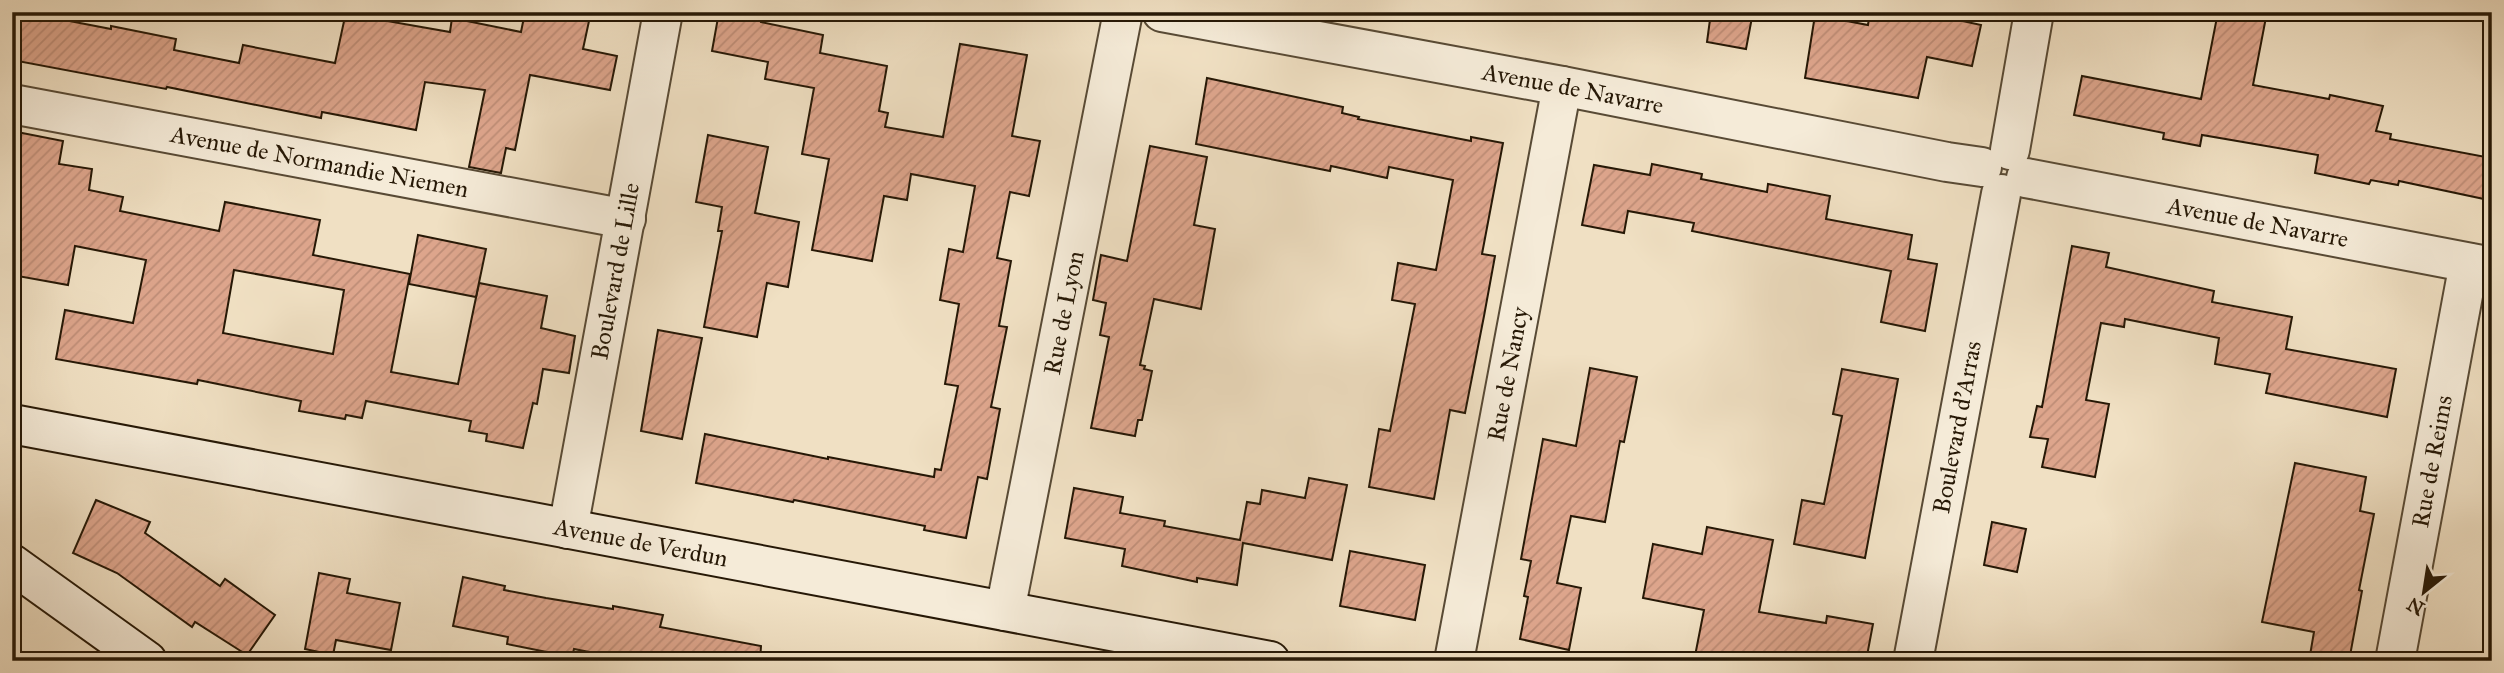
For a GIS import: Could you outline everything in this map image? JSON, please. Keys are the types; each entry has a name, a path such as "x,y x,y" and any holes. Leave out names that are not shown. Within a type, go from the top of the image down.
{"street":[{"name":"Boulevard de Lille","path":"568,529 663,12"},
{"name":"Rue de Lyon","path":"1004,611 1122,12"},
{"name":"Avenue de Navarre","path":"1162,12 1562,86 2480,265"},
{"name":"Boulevard d'Arras","path":"1913,661 2034,12"},
{"name":"Rue de Nancy","path":"1454,661 1562,86"},
{"name":"Avenue de Normandie Niemen","path":"12,104 626,219"},
{"name":"Rue de Reims","path":"2395,661 2480,265"},
{"name":"Avenue de Verdun","path":"12,424 1270,661"},
{"path":"12,564 147,661"}],"building":[{"path":"12,12 111,29 111,26 176,39 174,50 239,63 243,45 335,63 346,12 389,12 387,21 450,32 452,18 521,32 525,12 569,12 568,17 589,21 583,49 617,56 610,90 530,75 515,150 506,148 501,173 469,167 485,90 425,82 416,130 322,112 321,118 12,60"},
{"path":"719,12 763,12 761,22 823,35 820,53 887,66 879,111 888,113 885,127 943,137 960,44 1027,55 1012,136 1040,141 1029,196 1010,192 997,258 1011,261 999,326 1007,327 991,407 1000,409 987,479 978,477 966,538 924,530 925,526 696,483 705,434 934,477 935,469 941,470 958,386 945,384 959,304 940,300 949,249 963,252 975,186 911,174 907,200 884,196 872,261 812,250 829,159 802,154 814,88 765,79 768,62 712,51"},
{"path":"1711,12 1753,12 1746,49 1707,42"},
{"path":"1870,12 1921,12 1981,25 1972,66 1927,57 1918,98 1805,78 1815,15 1868,25"},
{"path":"2218,12 2267,12 2253,85 2329,99 2330,95 2383,106 2376,131 2391,134 2390,139 2491,158 2484,199 2399,181 2398,185 2371,180 2369,184 2315,173 2318,155 2202,135 2200,146 2163,139 2164,133 2074,115 2082,76 2201,99"},
{"path":"1207,78 1343,107 1342,113 1359,117 1358,119 1471,141 1471,137 1503,143 1482,254 1495,256 1484,316 1465,413 1450,410 1434,499 1369,487 1379,429 1390,431 1415,304 1392,300 1398,263 1436,270 1453,180 1389,167 1387,178 1331,166 1330,171 1196,144"},
{"path":"12,131 63,141 59,164 92,169 89,190 123,197 120,211 219,231 225,202 320,220 313,255 410,274 391,372 458,384 479,283 547,296 541,328 575,336 569,373 543,369 537,404 533,403 523,448 486,441 487,434 469,431 471,421 366,401 362,418 346,415 345,419 299,411 301,401 198,380 197,384 56,359 65,310 133,323 146,260 75,246 68,285 12,275","holes":["234,270 344,290 333,354 223,333"]},
{"path":"708,135 768,147 755,213 799,222 788,287 767,283 757,337 704,327 722,231 718,231 722,207 696,202"},
{"path":"1150,146 1207,157 1194,225 1215,229 1201,309 1154,299 1140,365 1152,371 1142,420 1138,420 1135,436 1091,428 1109,337 1100,335 1106,303 1093,300 1101,255 1127,261"},
{"path":"1652,164 1702,174 1701,179 1767,192 1768,184 1830,196 1826,219 1912,235 1908,259 1937,264 1925,331 1881,322 1891,271 1692,231 1694,223 1628,211 1624,233 1582,225 1594,165 1650,175"},
{"path":"418,235 486,249 476,297 409,284"},
{"path":"2072,246 2109,253 2106,267 2214,291 2212,302 2292,317 2286,349 2396,369 2387,417 2266,393 2270,374 2215,364 2219,338 2125,319 2124,327 2101,323 2086,400 2109,404 2095,477 2042,467 2048,439 2030,437 2037,406 2042,407"},
{"path":"658,330 702,338 682,439 641,431"},
{"path":"1590,368 1637,377 1624,442 1620,441 1605,522 1571,516 1557,583 1581,588 1569,650 1520,639 1531,561 1521,559 1543,439 1576,446"},
{"path":"1842,369 1898,379 1865,558 1794,544 1802,500 1824,504 1842,416 1833,414"},
{"path":"2295,463 2366,477 2360,511 2374,514 2349,661 2309,661 2314,632 2262,622"},
{"path":"1309,478 1347,485 1332,560 1243,543 1237,585 1197,578 1197,582 1122,566 1125,549 1065,538 1074,488 1123,497 1120,513 1165,521 1164,526 1240,540 1247,502 1260,504 1262,490 1305,498"},
{"path":"96,500 150,522 145,533 220,586 225,579 275,615 247,655 195,622 192,627 117,573 73,553"},
{"path":"1992,522 2026,529 2017,572 1984,565"},
{"path":"1707,527 1773,540 1759,612 1826,623 1827,616 1873,624 1866,661 1725,661 1695,656 1704,610 1643,598 1653,544 1702,554"},
{"path":"1350,551 1425,565 1415,620 1340,606"},
{"path":"319,573 350,579 347,593 400,603 391,650 336,640 333,655 305,649"},
{"path":"463,577 505,586 504,590 546,598 663,615 660,627 761,646 760,661 634,661 574,649 572,657 507,644 508,637 453,626"}]}
